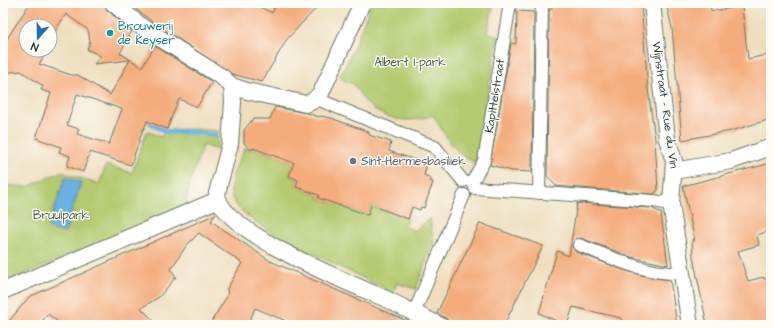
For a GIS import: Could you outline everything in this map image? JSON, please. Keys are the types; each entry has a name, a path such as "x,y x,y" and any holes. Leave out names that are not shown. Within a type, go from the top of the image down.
{"street":[{"path":"114,3 142,27 222,77 232,86 300,103 310,103 321,93 362,3"},
{"name":"Wijnstraat - Rue du Vin","path":"652,3 667,138 674,161 671,204 690,325"},
{"name":"Kapittelstraat","path":"470,184 484,161 510,6"},
{"path":"539,193 542,7"},
{"path":"232,86 233,102 230,144 219,184 217,200 236,221 291,256 439,325"},
{"path":"316,99 435,147 470,184"},
{"path":"674,171 731,161 771,147"},
{"path":"414,313 464,195 460,188 470,184 539,193 653,201 671,204"},
{"path":"3,291 217,200"},
{"path":"579,245 634,266 667,274 682,273"}],"green space":[{"name":"Albert I-park","path":"371,3 463,3 473,5 473,3 489,3 489,7 493,8 487,33 498,35 476,162 462,155 456,150 433,115 424,118 406,120 388,117 372,108 354,85 340,77 355,45"},
{"name":"Bruulpark","path":"192,129 218,131 217,150 203,145 190,182 185,207 3,283 3,185 27,187 61,172 99,184 106,165 132,173 147,131 161,137 166,130"},
{"path":"245,148 251,150 253,148 294,163 289,176 298,180 296,187 319,195 318,198 368,215 371,205 408,219 405,227 415,231 430,218 434,246 431,247 416,289 397,283 393,294 304,250 257,223 240,209 232,197 231,185 234,172"}],"water":[{"path":"65,177 81,182 65,233 48,228"}],"building":[{"path":"30,3 104,3 107,10 132,31 120,53 142,67 155,46 212,82 197,107 179,99 167,129 147,121 131,165 90,152 83,172 67,166 70,156 59,152 61,147 36,138 51,93 41,90 43,86 21,71 3,73 3,45 18,22 18,58 43,58 39,64 71,75 78,75 110,95 130,60 94,64 101,56 87,49 90,42 88,30 66,14 58,26 58,18 20,18","holes":["77,94 122,109 109,144 77,134 79,129 67,125"]},
{"path":"128,3 252,3 272,13 277,3 321,3 287,39 262,82 232,74 154,23"},
{"path":"552,3 641,3 648,89 655,139 658,190 654,194 556,186 547,176 549,12 550,9 552,9"},
{"path":"666,3 710,3 711,11 742,7 748,59 771,54 771,119 731,131 682,140 672,28"},
{"path":"517,11 534,12 532,172 512,171 490,165 511,43 516,44"},
{"name":"Sint-Hermesbasiliek","path":"275,107 307,113 319,117 331,118 369,132 369,135 391,142 389,151 427,164 424,175 431,178 430,181 433,182 424,208 421,207 420,210 412,207 408,219 371,205 368,215 318,198 319,195 296,187 298,180 289,176 294,163 253,148 251,150 244,143 244,130 253,119 270,119"},
{"path":"771,163 771,230 757,235 759,245 738,251 748,281 763,277 764,279 771,277 771,325 707,325 693,257 692,239 695,241 683,186"},
{"path":"577,203 652,208 661,213 668,265 631,257 581,238 575,239 572,246 576,252 626,271 654,278 670,280 677,325 621,325 621,318 573,307 567,325 565,325 539,313 557,251 569,256"},
{"path":"216,214 211,221 270,261 416,325 284,325 286,321 255,308 248,325 209,325 228,295 227,289 242,263 199,233 186,246 171,269 176,277 159,297 141,308 158,325 62,325 48,314 39,325 6,325 29,297"},
{"path":"480,223 543,246 504,325 448,325 447,319 437,313"}],"waterway":[{"path":"146,118 153,125 167,132 195,132 216,136"}],"place":[{"name":"Brouwerij de Keyser","path":"110,33"},
{"name":"Sint-Hermesbasiliek","path":"353,161"}]}
